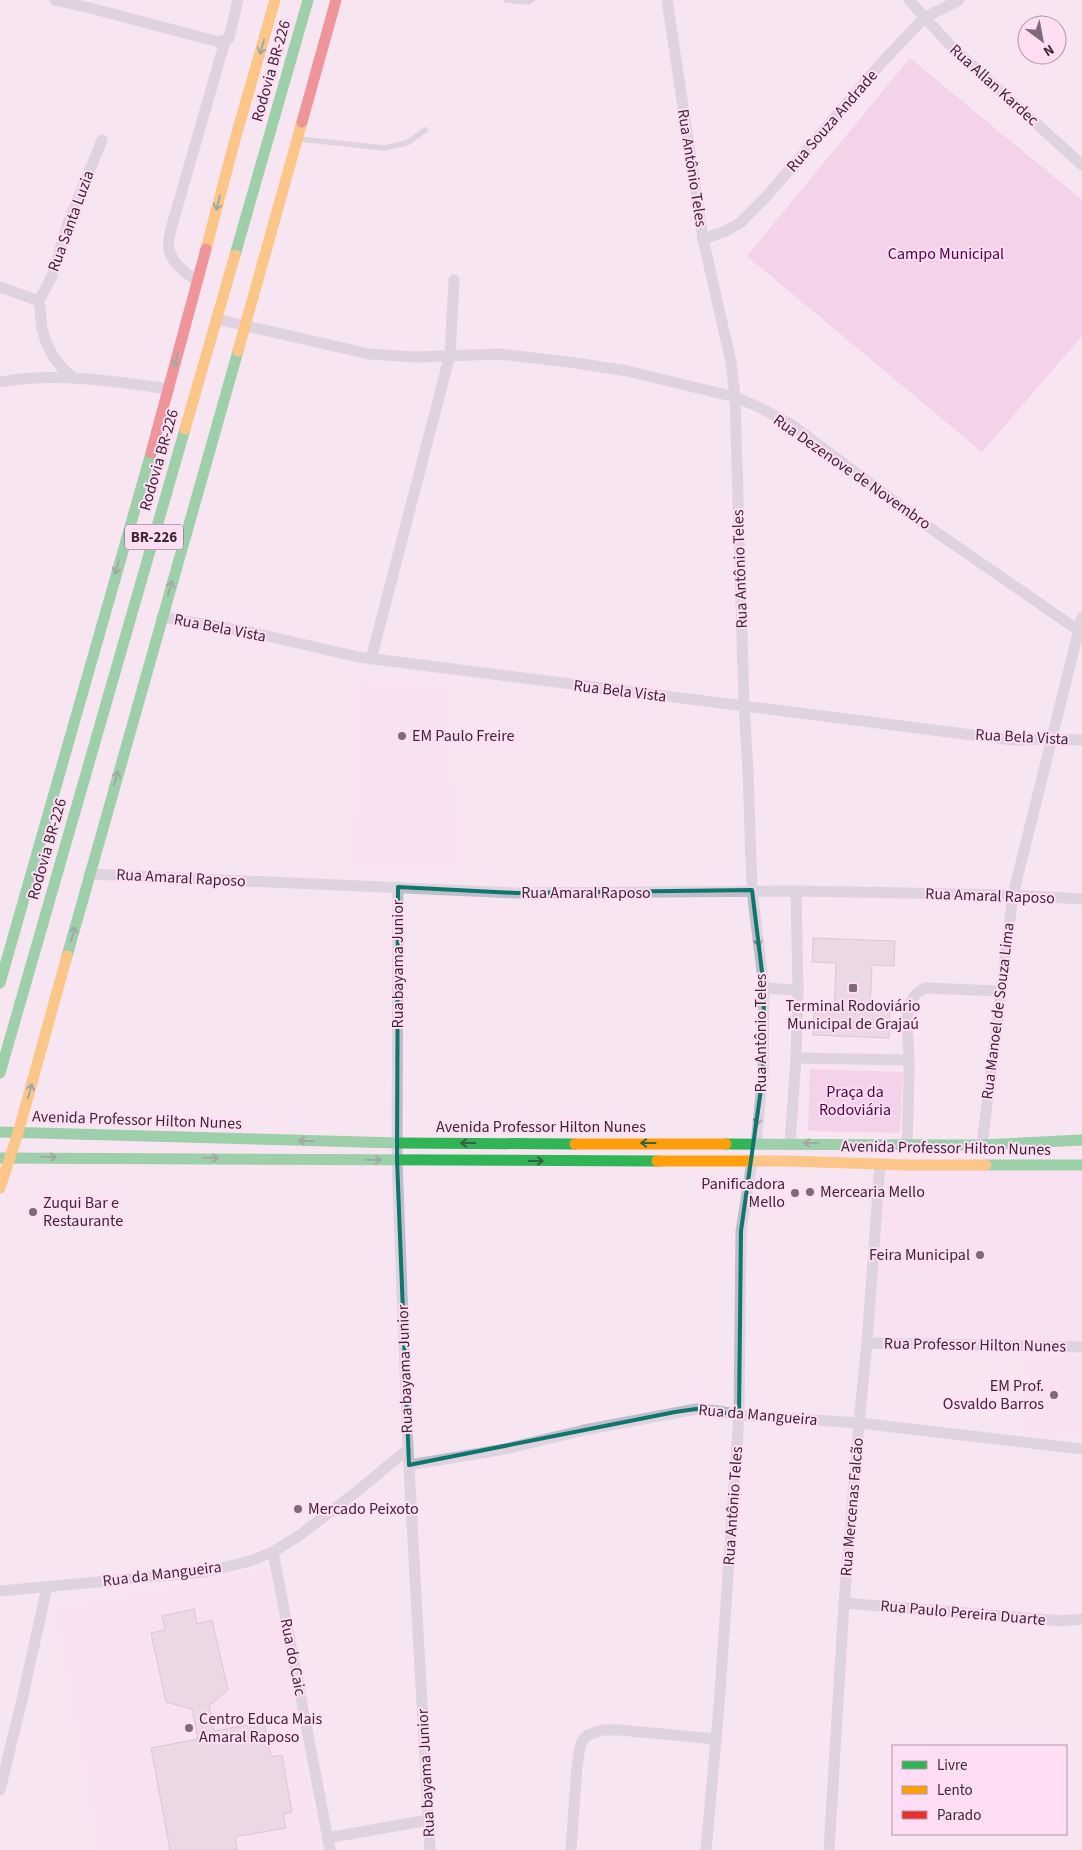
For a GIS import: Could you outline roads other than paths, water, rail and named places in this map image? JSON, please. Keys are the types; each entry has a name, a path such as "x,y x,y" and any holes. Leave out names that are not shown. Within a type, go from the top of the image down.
{"main road":[{"path":"0,983 168,389 236,136 275,0"},
{"name":"Rodovia BR-226","path":"0,1074 308,0"},
{"path":"0,1188 5,1157 18,1133 89,874 246,327 336,0"},
{"name":"Avenida Professor Hilton Nunes","path":"0,1132 398,1143 982,1144 1082,1140"},
{"path":"752,1162 756,1143"},
{"path":"788,1161 790,1143"},
{"path":"907,1144 908,1164"},
{"path":"980,1165 982,1144"},
{"name":"Avenida Professor Hilton Nunes","path":"5,1157 788,1161 880,1164 1082,1165"}],"street":[{"path":"55,0 95,4 219,42 225,41"},
{"path":"197,281 172,259 168,248 171,229 225,41 230,34 238,0"},
{"name":"Rua Antônio Teles","path":"667,0 703,239 731,362 735,397 744,704 752,890 764,988 763,1075 756,1143"},
{"name":"Rua Allan Kardec","path":"910,0 950,46 1082,165"},
{"name":"Rua Souza Andrade","path":"703,239 726,231 740,223 885,59 924,18 959,0"},
{"name":"Rua Santa Luzia","path":"39,301 52,276 67,226 102,140"},
{"path":"371,659 450,355 454,280"},
{"path":"0,287 39,301 42,330 46,342 54,358 74,378"},
{"name":"Rua Dezenove de Novembro","path":"216,319 369,354 398,357 500,354 576,362 627,371 735,397 761,408 792,425 908,512 1078,630"},
{"path":"0,382 41,377 74,378 168,389"},
{"name":"Rua Bela Vista","path":"162,617 250,632 371,659 625,692 744,704 1012,740 1082,740"},
{"name":"Rua Manoel de Souza Lima","path":"982,1144 1013,895 1082,617"},
{"name":"Rua Amaral Raposo","path":"89,874 516,893 673,893 752,890 1013,895 1082,899"},
{"name":"Rua bayama Junior","path":"398,887 397,1160 408,1449 430,1850"},
{"name":"Rua Antônio Teles","path":"790,1143 796,1058 798,990 796,891"},
{"path":"764,988 798,990"},
{"path":"907,1144 909,1009 912,999 917,992 925,988 1000,991"},
{"path":"796,1058 909,1060"},
{"name":"Rua Antônio Teles","path":"706,1850 716,1740 739,1415 742,1230 752,1162"},
{"name":"Rua Mercenas Falcão","path":"829,1850 844,1604 867,1343 880,1164"},
{"name":"Rua Professor Hilton Nunes","path":"867,1343 1082,1347"},
{"name":"Rua da Mangueira","path":"409,1465 505,1449 584,1430 696,1409 739,1415 859,1423 1082,1449"},
{"name":"Rua da Mangueira","path":"0,1591 205,1572 250,1561 272,1552 324,1517 408,1449"},
{"name":"Rua do Caic","path":"272,1552 330,1850"},
{"path":"0,1790 47,1587"},
{"name":"Rua Paulo Pereira Duarte","path":"844,1604 1063,1621 1082,1619"},
{"path":"571,1850 577,1766 580,1747 588,1735 602,1730 620,1730 716,1740"},
{"path":"327,1838 428,1820"}],"lane":[{"path":"506,0 528,2 532,0"},
{"path":"298,138 384,148 407,143 425,130"}],"place":[{"name":"EM Paulo Freire","path":"402,736"},
{"name":"Terminal Rodoviário Municipal de Grajaú","path":"853,988"},
{"name":"Mercearia Mello","path":"810,1192"},
{"name":"Panificadora Mello","path":"795,1193"},
{"name":"Zuqui Bar e Restaurante","path":"33,1212"},
{"name":"Feira Municipal","path":"980,1255"},
{"name":"EM Prof. Osvaldo Barros","path":"1054,1395"},
{"name":"Mercado Peixoto","path":"298,1509"},
{"name":"Centro Educa Mais Amaral Raposo","path":"189,1728"}],"park label":[{"name":"Campo Municipal","path":"946,254"},
{"name":"Praça da Rodoviária","path":"855,1101"}]}
